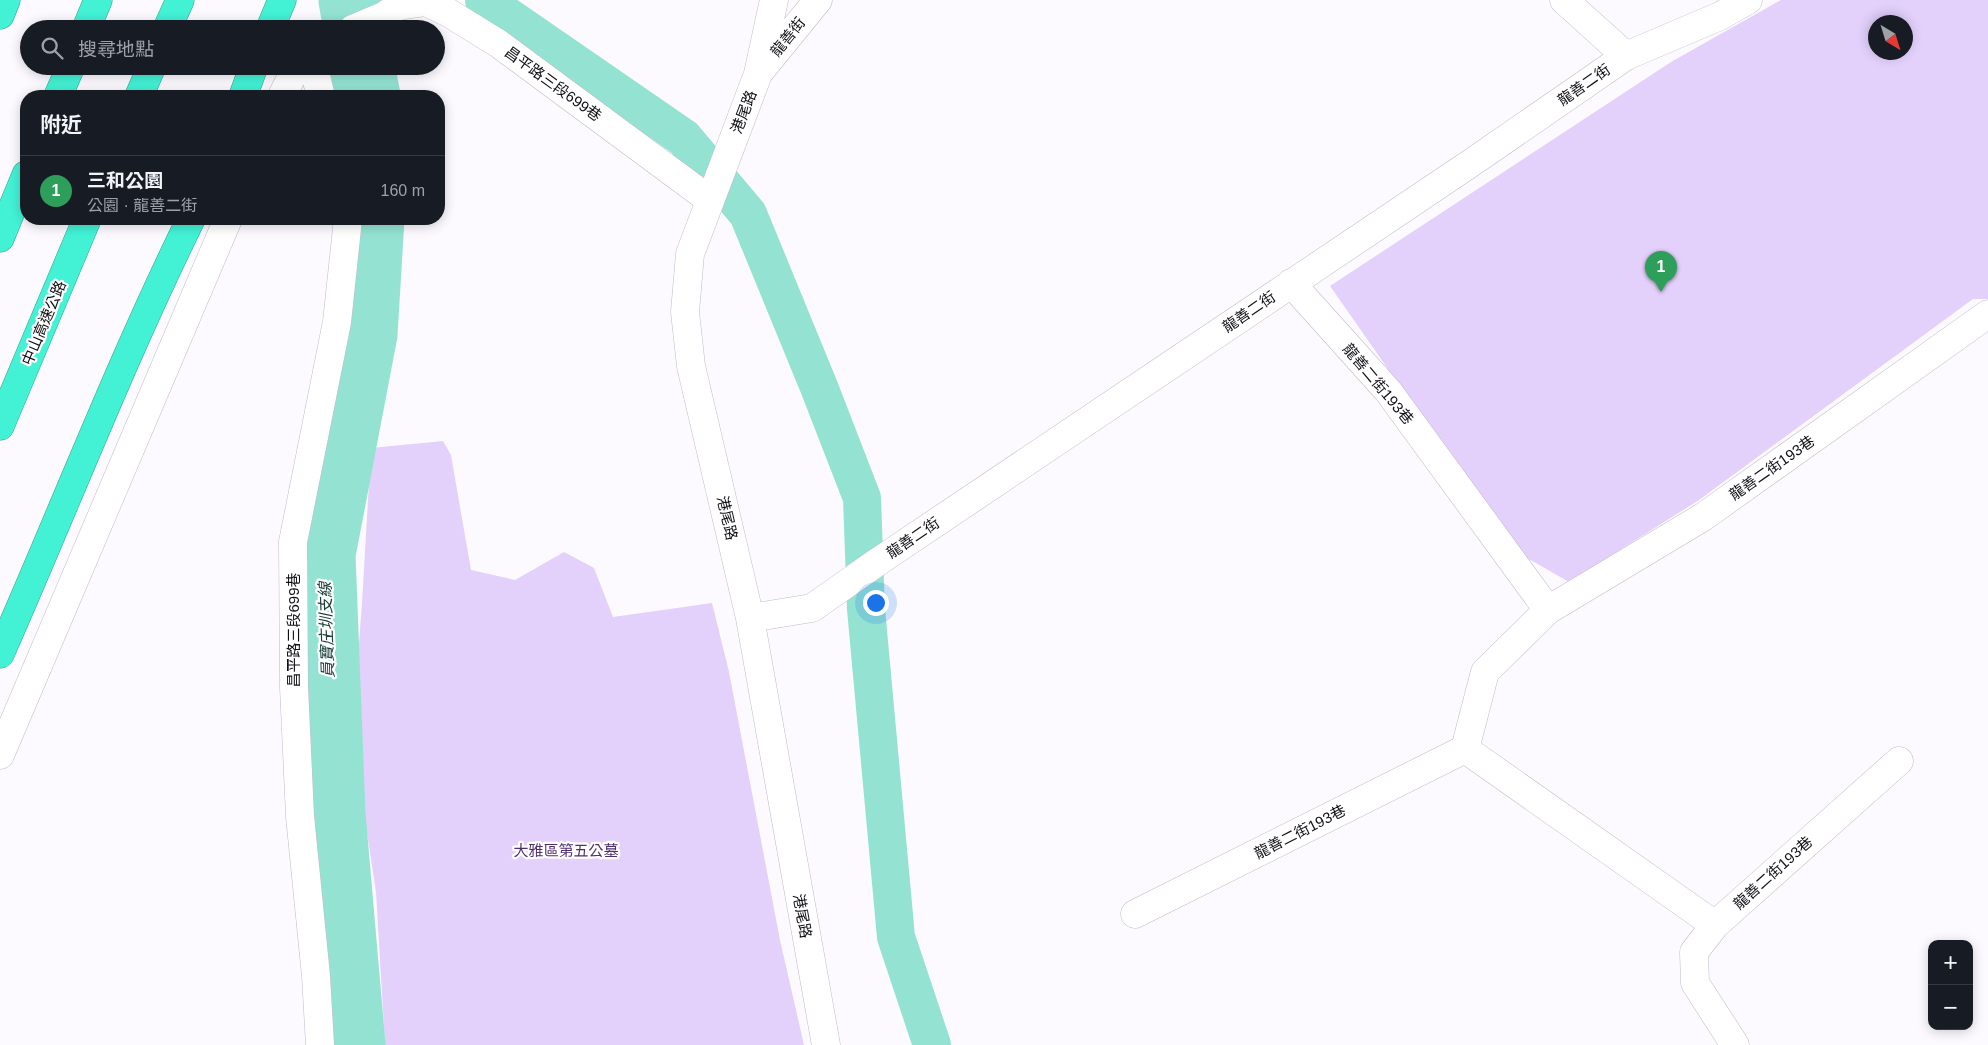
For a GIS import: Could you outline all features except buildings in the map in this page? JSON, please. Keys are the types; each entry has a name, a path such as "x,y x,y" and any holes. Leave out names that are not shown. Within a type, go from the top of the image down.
{"highway":[{"path":"0,15 6,0"},
{"path":"90,20 98,0"},
{"path":"171,20 180,0"},
{"path":"274,20 282,0"},
{"path":"61,90 67,75"},
{"path":"142,90 148,75"},
{"path":"245,90 251,75"},
{"path":"0,238 20,189"},
{"name":"中山高速公路","path":"0,426 85,225"},
{"path":"0,654 52,538 126,360 188,225"}],"street":[{"name":"港尾路","path":"774,0 758,74 690,254 685,312 691,366 750,618 826,1045"},
{"name":"龍善街","path":"758,74 818,0"},
{"path":"1564,0 1626,56"},
{"name":"龍善二街","path":"750,618 812,608 1626,56 1717,8 1748,0"},
{"name":"昌平路三段699巷","path":"374,20 384,16 398,6 426,2 449,13 499,44 712,196"},
{"path":"285,90 292,75"},
{"path":"315,75 319,90"},
{"path":"0,755 225,225"},
{"name":"昌平路三段699巷","path":"320,1045 316,976 300,816 294,687 294,542 337,322 347,225"},
{"name":"龍善二街193巷","path":"1291,283 1388,391 1548,610"},
{"name":"龍善二街193巷","path":"1134,914 1465,749 1485,672 1548,610 1703,517 1988,314"},
{"path":"1465,749 1715,925"},
{"name":"龍善二街193巷","path":"1735,1045 1694,983 1694,952 1715,925 1898,761"}],"green space":[{"path":"1781,0 1988,0 1988,299 1973,299 1699,500 1569,582 1515,551 1330,286 1671,62"},
{"name":"大雅區第五公墓","path":"443,441 451,455 471,570 515,580 564,552 594,568 613,617 712,603 729,672 780,940 804,1045 385,1045 376,892 352,735 371,448"}],"waterway":[{"name":"員寶庄圳支線","path":"351,0 354,20"},
{"path":"484,0 684,138 748,214 862,498 866,609 896,937 932,1045"},
{"name":"員寶庄圳支線","path":"364,75 367,90"},
{"name":"員寶庄圳支線","path":"353,1045 333,814 323,554 365,334 372,225"}],"place":[{"name":"三和公園","path":"1661,292"}]}
